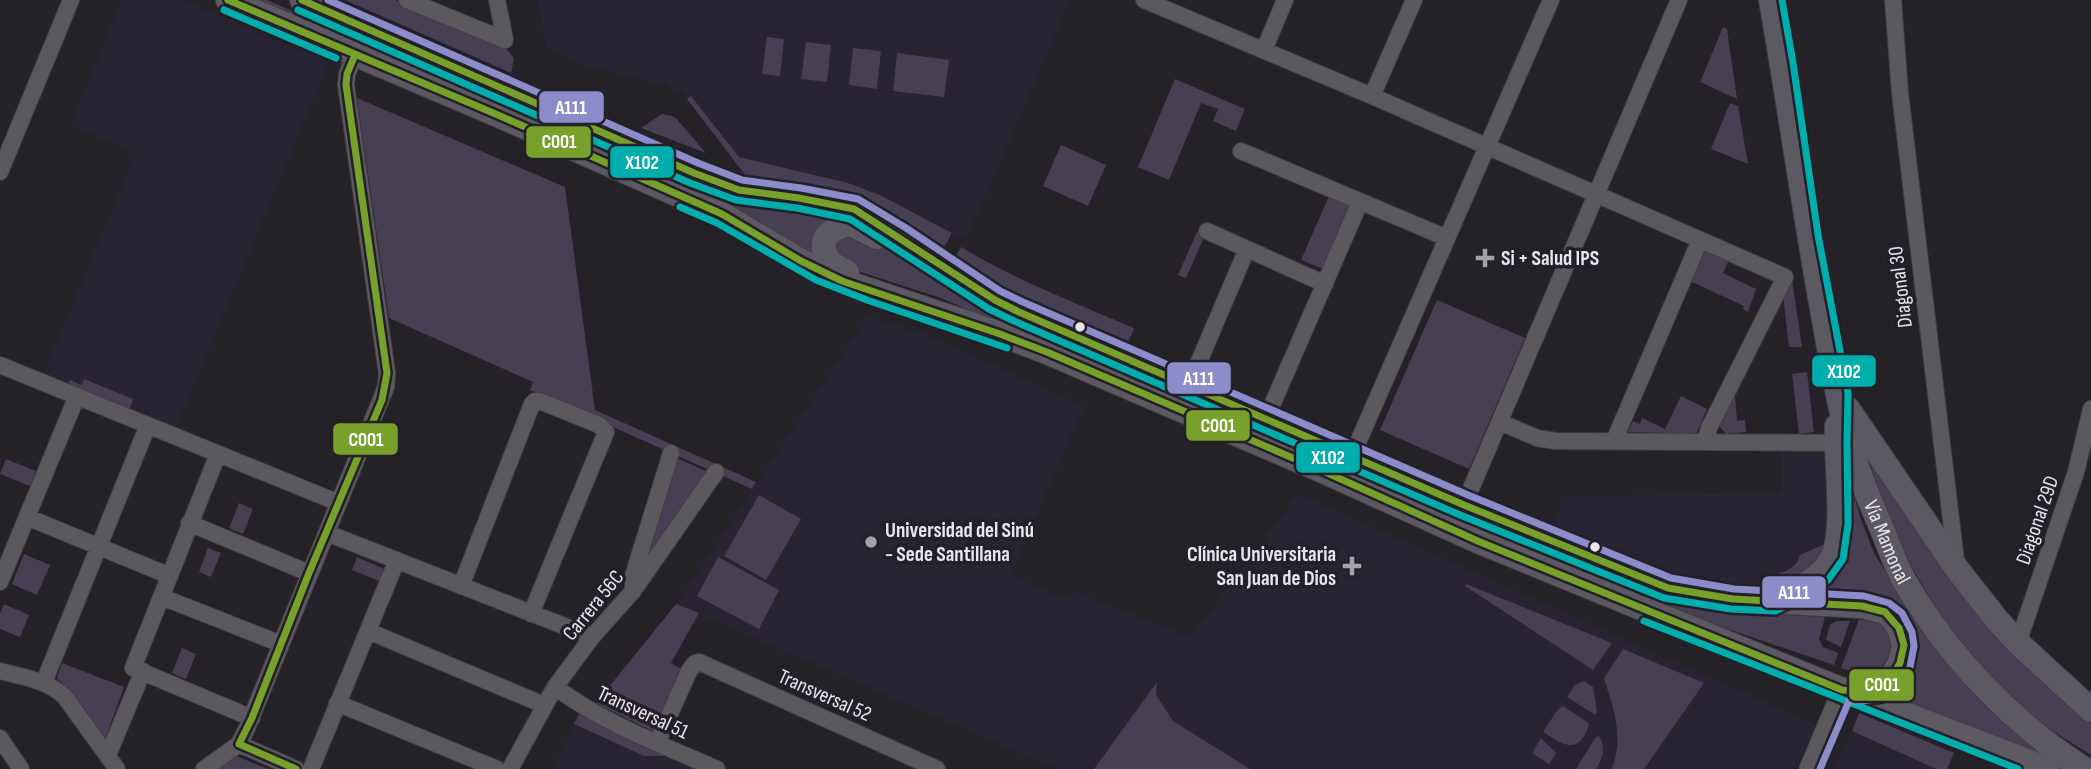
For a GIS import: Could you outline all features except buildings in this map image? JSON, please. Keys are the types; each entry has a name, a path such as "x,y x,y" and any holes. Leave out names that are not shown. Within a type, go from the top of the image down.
{"main road":[{"path":"228,0 508,119 722,214 801,261 832,276 1047,352 1480,542 1842,690 2048,769"},
{"path":"302,0 694,173 739,190 853,209 995,300"},
{"name":"Vía Mamonal","path":"1771,0 1808,237 1838,394 1843,443 1905,581 1934,625 1964,665 2010,711 2037,736 2084,769"},
{"path":"1000,334 932,304 838,269 825,256 826,236 835,227 851,224 995,300 1053,327 1464,505 1668,588 1733,599 1862,606 1885,612 1899,628 1904,645 1900,663 1894,673 1877,689 1842,690"},
{"path":"1838,394 1957,569 1997,620 2091,710"},
{"path":"1771,601 1802,587 1820,573 1833,555 1838,524 1843,443"}],"street":[{"path":"0,172 71,0"},
{"path":"412,1 505,40 497,0"},
{"path":"1144,0 1372,96 1784,277 1707,433 1708,441"},
{"path":"1264,50 1285,0"},
{"path":"1372,96 1414,0"},
{"path":"1352,456 1552,0"},
{"path":"1464,505 1679,0"},
{"name":"Diagonal 30","path":"1893,0 1900,93 1957,569"},
{"path":"204,769 239,744 382,400 387,373 346,85 347,74 355,55"},
{"path":"1241,151 1447,238"},
{"path":"1266,419 1360,202"},
{"path":"1207,231 1325,284"},
{"path":"1614,441 1700,240"},
{"path":"1189,385 1247,249"},
{"path":"0,365 339,503"},
{"path":"0,582 77,396"},
{"path":"461,586 532,404 538,401 554,407 599,425 606,432 531,614"},
{"name":"Diagonal 29D","path":"2018,643 2076,472 2091,409"},
{"path":"1500,422 1536,438 1555,441 1843,443"},
{"path":"44,682 148,425"},
{"path":"633,591 633,576 671,453"},
{"path":"218,454 133,668 251,718"},
{"name":"Carrera 56C","path":"510,769 555,687 592,637 633,591 716,472"},
{"path":"27,517 170,576"},
{"path":"189,523 309,573"},
{"path":"327,533 592,637"},
{"path":"311,769 397,560"},
{"path":"162,597 281,643"},
{"path":"368,631 544,705"},
{"name":"Transversal 52","path":"657,743 689,671 695,663 705,663 937,769"},
{"path":"0,671 44,682 56,688 113,762"},
{"path":"113,762 143,671"},
{"name":"Transversal 51","path":"555,687 590,712 717,769"},
{"path":"1809,769 1842,690"},
{"path":"337,703 497,769"},
{"path":"0,738 21,769"},
{"path":"239,744 296,769"}],"shaded area":[{"path":"122,0 183,0 329,62 175,430 43,375 136,153 70,125"},
{"path":"251,0 267,0 715,196 735,203 831,218 814,235 814,259"},
{"path":"345,0 395,0 502,44 514,58 511,73"},
{"path":"537,0 1070,0 965,239 880,195 848,183 739,157 691,96 687,99 679,88 673,92 666,83 655,84 583,65 547,48"},
{"path":"1723,27 1727,29 1737,99 1700,82"},
{"path":"767,37 784,39 780,76 762,74"},
{"path":"806,42 831,45 827,82 801,79"},
{"path":"853,48 881,51 877,89 849,85"},
{"path":"897,53 949,60 944,97 893,91"},
{"path":"1175,79 1245,109 1236,131 1213,121 1218,109 1201,103 1169,180 1138,167"},
{"path":"691,96 739,157 848,183 880,195 952,233 943,249 868,201 843,193 746,176 687,99"},
{"path":"357,98 565,187 595,410 756,482 752,489 530,390 533,382 389,318"},
{"path":"1730,103 1738,106 1748,164 1711,149"},
{"path":"662,114 675,117 706,153 641,128"},
{"path":"1061,145 1106,165 1088,206 1043,186"},
{"path":"1329,196 1354,207 1326,270 1301,260"},
{"path":"1197,232 1205,235 1186,278 1178,275"},
{"path":"836,233 878,243 967,299 1627,587 1668,601 1728,612 1825,617 1819,639 1823,647 1838,653 1834,665 1683,614 1422,507 941,298 836,264"},
{"path":"961,247 1024,281 1134,328 1129,341 1003,288 955,257"},
{"path":"1705,249 1729,260 1723,273 1756,289 1748,312 1743,309 1744,306 1690,281"},
{"path":"1792,279 1802,347 1789,347 1783,295"},
{"path":"1437,300 1525,338 1469,469 1380,430"},
{"path":"868,316 924,334 1084,406 1011,576 1069,600 1073,591 1191,638 1298,494 1815,724 1796,769 1057,769 676,604"},
{"path":"1807,372 1814,432 1799,434 1792,374"},
{"path":"84,379 133,399 129,411 68,385 70,380 82,385"},
{"path":"1734,384 1737,421 1745,420 1746,432 1726,434 1720,427 1720,421"},
{"path":"1681,396 1707,409 1696,434 1628,432 1633,421 1640,424 1642,418 1665,429"},
{"path":"1781,450 1825,451 1830,507 1823,558 1774,592 1671,578 1553,529 1559,516 1560,496 1781,493"},
{"path":"673,456 712,474 638,577"},
{"path":"6,459 36,471 30,486 0,474"},
{"path":"1844,464 1874,553 1919,626 1981,701 2057,765 1889,694 1911,667 1915,653 1915,638 1907,619 1902,613 1817,596 1850,547"},
{"path":"1872,464 1948,577 2091,719 2091,755 2050,729 2020,705 1964,646 1939,612 1898,539 1882,502"},
{"path":"759,495 801,519 766,580 724,556"},
{"path":"239,503 253,509 243,534 229,528"},
{"path":"1827,543 1816,567 1767,593 1763,579 1790,569 1800,555"},
{"path":"208,548 221,553 211,577 199,572"},
{"path":"24,554 50,565 37,595 12,584"},
{"path":"357,557 384,569 379,581 352,570"},
{"path":"718,557 779,590 759,629 697,596"},
{"path":"1466,584 1612,643 1593,670 1465,586"},
{"path":"4,604 29,615 20,637 0,629 0,614"},
{"path":"676,604 699,613 671,663 681,669 654,732 596,703"},
{"path":"1859,619 1881,625 1891,638 1892,646 1886,661 1868,677 1841,668"},
{"path":"1836,621 1850,621 1841,647 1826,640 1830,625"},
{"path":"182,648 196,654 186,679 172,673"},
{"path":"1623,649 1704,683 1644,769 1612,769 1616,757 1617,734 1604,678"},
{"path":"62,663 124,687 105,739 82,705 57,678"},
{"path":"1584,681 1593,687 1597,712 1595,715 1567,697 1575,685"},
{"path":"1157,682 1156,695 1173,721 1250,769 1094,769"},
{"path":"1563,706 1589,725 1585,735 1575,744 1564,744 1543,732 1558,709"},
{"path":"1859,713 1954,753 1947,769 1936,769 1852,731"},
{"path":"579,714 672,756 644,756 574,724"},
{"path":"574,724 644,756 672,756 699,769 553,769"},
{"path":"1852,731 1936,769 1834,769"},
{"path":"1599,736 1603,753 1596,769 1576,769 1595,738"},
{"path":"1541,738 1556,753 1549,764 1532,753"},
{"path":"236,756 268,769 218,769"}],"transit line":[{"name":"C001","path":"228,0 722,214 801,261 842,281 1047,352 1480,542 1842,690 1877,689 1894,673 1900,663 1904,645 1899,628 1885,612 1862,606 1733,599 1668,588 1464,505 1019,312 995,300 854,209 739,190 694,173 302,0"},
{"name":"A111","path":"328,0 742,180 858,199 1000,291 1023,302 1468,495 1671,578 1734,589 1864,596 1889,603 1902,613 1912,632 1914,646 1910,667 1902,680 1882,698 1849,701 1820,769"},
{"name":"X102","path":"298,10 690,183 736,200 797,208 850,219 989,309 1460,515 1664,598 1731,609 1775,611 1807,596 1828,580 1843,559 1848,524 1848,393 1818,235 1782,0"},
{"name":"X102","path":"224,10 336,58"},
{"name":"C001","path":"296,769 239,744 382,400 387,373 346,85 347,74 355,55"},
{"name":"X102","path":"680,207 717,223 816,280 1007,348"},
{"name":"X102","path":"1644,621 2018,769"}],"place":[{"name":"Si + Salud IPS","path":"1485,258"},
{"name":"Universidad del Sinú - Sede Santillana","path":"871,542"},
{"name":"Clínica Universitaria San Juan de Dios","path":"1352,566"}]}
